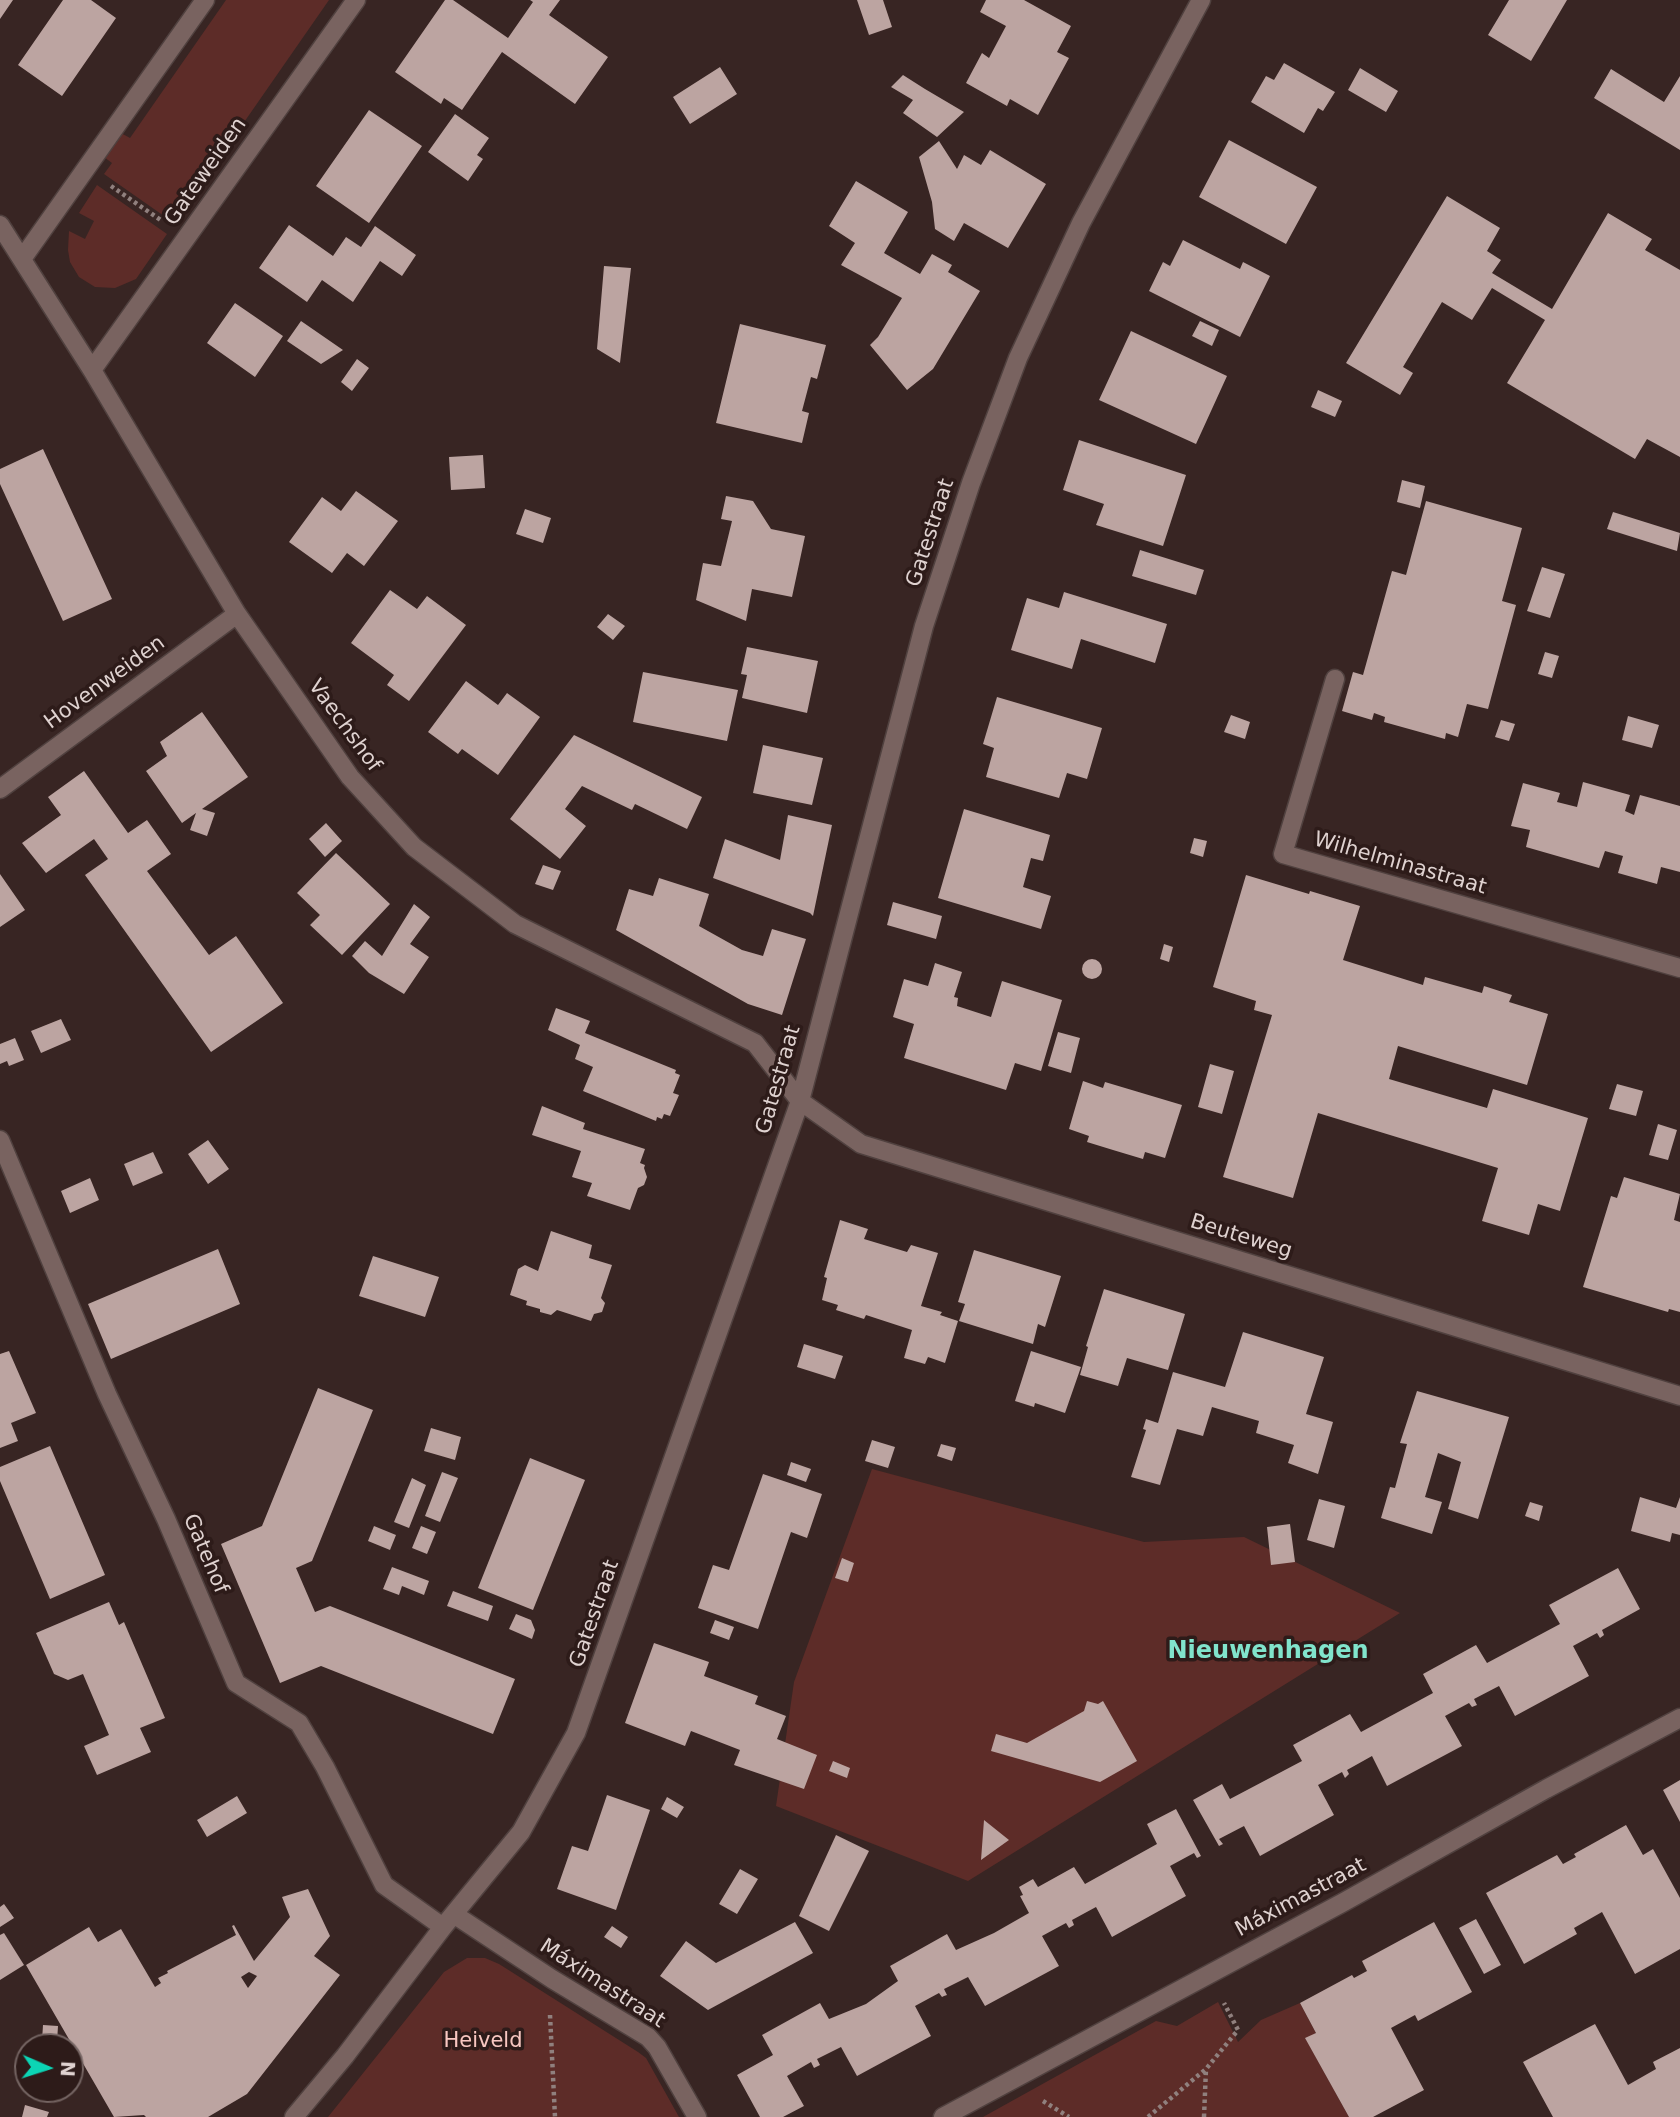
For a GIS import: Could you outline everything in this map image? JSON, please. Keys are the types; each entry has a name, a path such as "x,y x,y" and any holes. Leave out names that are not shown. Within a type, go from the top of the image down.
{"street":[{"path":"22,259 205,0"},
{"name":"Gateweiden","path":"92,370 356,0"},
{"name":"Gatestraat","path":"295,2117 521,1832 576,1733 800,1101 924,626 971,483 1018,358 1081,223 1202,0"},
{"name":"Vaechshof","path":"0,225 92,370 237,614 350,777 414,847 516,924 755,1043 800,1101"},
{"name":"Hovenweiden","path":"0,789 237,614"},
{"name":"Wilhelminastraat","path":"1335,679 1283,854 1680,968"},
{"name":"Beuteweg","path":"800,1101 861,1144 1680,1396"},
{"name":"Gatehof","path":"0,1140 107,1394 166,1519 236,1683 299,1723 325,1767 384,1885 449,1921"},
{"name":"Máximastraat","path":"943,2117 1680,1718"},
{"name":"Máximastraat","path":"449,1921 648,2037 657,2047 697,2117"}],"path":[{"path":"84,168 188,238"},
{"path":"1148,2117 1206,2068 1238,2030 1208,1974"},
{"path":"552,1979 549,2029 555,2117"},
{"path":"1204,2117 1206,2068"}],"green space":[{"path":"226,0 329,0 174,223 104,174 112,163 104,157 121,133 130,138"},
{"path":"97,185 167,234 136,279 115,288 95,287 79,277 70,262 69,231 85,239 94,221 79,213"},
{"path":"872,1469 1144,1542 1244,1537 1400,1613 968,1881 776,1806 794,1682"},
{"name":"Heiveld","path":"467,1958 485,1958 499,1964 646,2058 679,2117 328,2117 444,1972"},
{"path":"1218,2002 1238,2042 1261,2020 1300,2003 1316,2033 1306,2039 1349,2117 983,2117 1156,2021 1177,2026"}],"building":[{"path":"0,0 13,0 0,19"},
{"path":"63,0 91,0 116,18 62,96 18,65"},
{"path":"445,0 453,0 508,38 533,2 530,0 560,0 549,15 608,57 575,104 502,52 462,110 444,98 441,104 395,72"},
{"path":"857,0 883,0 892,27 869,35"},
{"path":"986,0 1024,0 1071,26 1057,52 1069,58 1038,115 1010,99 1007,106 966,83 982,53 989,58 1006,26 980,12"},
{"path":"1509,0 1567,0 1531,61 1488,35"},
{"path":"1284,63 1335,92 1323,111 1318,108 1304,133 1251,102 1266,76 1274,80"},
{"path":"720,67 737,94 690,124 673,97"},
{"path":"1360,68 1398,91 1386,112 1348,90"},
{"path":"1611,69 1664,102 1680,76 1680,150 1594,98"},
{"path":"903,75 964,112 937,137 903,113 913,100 891,87"},
{"path":"369,110 422,146 369,223 316,186"},
{"path":"455,114 489,138 477,155 483,159 468,181 428,152"},
{"path":"1229,140 1317,187 1286,244 1199,197"},
{"path":"939,141 957,169 964,155 981,165 990,150 1046,184 1008,248 964,223 954,241 935,229 932,202 919,157"},
{"path":"856,181 908,212 884,253 920,274 932,254 952,265 948,272 980,291 933,369 907,390 870,345 878,337 902,298 841,265 855,243 829,226"},
{"path":"1447,196 1500,228 1487,251 1501,260 1492,273 1552,309 1608,213 1652,239 1645,250 1680,270 1680,457 1647,439 1635,459 1507,383 1545,320 1492,288 1472,320 1442,302 1403,367 1413,373 1400,395 1346,363"},
{"path":"289,225 333,256 346,237 361,247 375,226 416,255 402,276 380,261 353,302 322,280 307,302 259,268"},
{"path":"1183,240 1240,269 1243,262 1270,276 1240,337 1149,291 1163,262 1170,266"},
{"path":"604,266 631,268 620,363 597,349"},
{"path":"235,303 283,336 255,377 207,343"},
{"path":"301,321 343,350 321,364 287,341"},
{"path":"1200,321 1219,330 1212,346 1192,336"},
{"path":"740,324 826,345 817,379 811,377 802,411 809,413 802,443 716,423"},
{"path":"1131,331 1227,376 1196,444 1099,400"},
{"path":"357,359 369,368 352,391 341,382"},
{"path":"1318,390 1342,401 1335,417 1311,407"},
{"path":"1079,440 1186,475 1163,546 1096,525 1104,504 1063,490"},
{"path":"43,449 112,599 63,621 0,484 0,469"},
{"path":"483,455 485,488 451,490 449,457"},
{"path":"1402,480 1425,486 1420,508 1397,502"},
{"path":"356,491 398,521 364,566 347,553 332,573 289,542 322,497 341,511"},
{"path":"726,496 753,501 771,529 805,536 792,597 752,589 746,621 696,600 703,563 721,566 732,521 721,519"},
{"path":"1426,501 1522,528 1502,601 1516,605 1488,709 1467,704 1458,737 1446,733 1445,739 1384,722 1385,717 1374,713 1372,720 1342,711 1353,672 1363,675 1392,571 1406,575"},
{"path":"525,509 551,518 543,543 516,534"},
{"path":"1613,512 1680,533 1677,551 1607,529"},
{"path":"1140,550 1204,570 1196,595 1132,576"},
{"path":"1542,567 1565,574 1550,618 1527,611"},
{"path":"390,590 417,609 427,596 466,625 409,701 387,685 394,675 351,643"},
{"path":"1064,592 1167,624 1155,663 1081,639 1072,669 1011,650 1027,598 1059,608"},
{"path":"608,614 625,626 613,640 597,627"},
{"path":"747,647 818,661 807,713 742,698 747,675 741,674"},
{"path":"1545,652 1559,656 1552,678 1538,674"},
{"path":"643,672 738,690 727,741 633,722"},
{"path":"466,681 498,705 507,693 540,717 498,775 462,749 458,754 428,732"},
{"path":"997,697 1102,728 1087,779 1067,773 1059,798 986,777 994,748 983,744"},
{"path":"202,712 248,777 202,809 215,813 207,836 190,830 196,813 182,823 146,771 167,756 160,742"},
{"path":"1231,715 1250,722 1245,739 1224,732"},
{"path":"1628,716 1659,725 1652,748 1622,740"},
{"path":"1501,720 1515,724 1509,741 1495,737"},
{"path":"574,735 702,797 687,829 635,804 632,810 582,786 565,809 586,826 560,859 510,819"},
{"path":"763,745 823,758 812,805 753,793"},
{"path":"84,771 128,833 147,820 171,854 147,871 209,955 236,936 283,1003 211,1052 85,875 108,859 94,839 46,873 22,843 61,815 48,797"},
{"path":"1583,782 1630,795 1625,811 1634,815 1640,795 1680,806 1680,872 1661,867 1657,884 1618,873 1623,856 1605,851 1599,868 1526,847 1530,830 1511,826 1523,783 1560,793 1557,802 1577,807"},
{"path":"964,809 1050,835 1043,861 1031,858 1023,887 1051,896 1041,929 938,898"},
{"path":"788,815 832,825 813,916 713,878 725,839 780,860"},
{"path":"326,823 342,841 325,857 309,839"},
{"path":"1194,838 1207,841 1203,857 1190,853"},
{"path":"336,853 390,904 342,955 310,925 320,915 297,893"},
{"path":"543,865 561,871 553,890 535,884"},
{"path":"0,874 25,910 0,927"},
{"path":"1246,875 1360,906 1343,960 1423,985 1425,977 1482,993 1484,986 1512,995 1509,1002 1548,1014 1527,1085 1398,1046 1389,1079 1487,1108 1493,1089 1588,1118 1560,1211 1538,1204 1529,1235 1482,1221 1498,1168 1318,1113 1293,1198 1223,1177 1272,1015 1254,1010 1256,1001 1213,987"},
{"path":"659,878 709,894 699,926 742,950 763,956 772,929 806,939 782,1015 748,1004 616,930 629,889 653,896"},
{"path":"893,902 942,916 936,939 887,925"},
{"path":"414,904 430,917 410,944 429,957 404,994 369,973 352,956 365,941 382,956"},
{"path":"1164,944 1173,947 1169,962 1160,959"},
{"path":"1092,959 1099,962 1102,969 1099,976 1092,979 1085,976 1082,969 1085,962"},
{"path":"935,963 962,972 954,997 958,998 957,1006 991,1017 1002,981 1062,1000 1041,1071 1015,1063 1006,1090 904,1058 914,1024 893,1017 904,979 928,986"},
{"path":"556,1008 590,1021 585,1033 676,1070 675,1073 680,1075 673,1093 679,1095 670,1116 664,1114 662,1119 657,1117 656,1121 583,1091 593,1067 575,1059 580,1045 548,1030"},
{"path":"61,1019 71,1040 41,1053 31,1031"},
{"path":"1058,1032 1080,1038 1071,1073 1048,1066"},
{"path":"15,1038 24,1060 9,1066 7,1061 0,1064 0,1044"},
{"path":"1210,1064 1234,1071 1222,1114 1198,1107"},
{"path":"1083,1081 1103,1088 1105,1082 1182,1105 1165,1158 1145,1152 1143,1159 1113,1150 1087,1142 1089,1136 1069,1129"},
{"path":"1617,1084 1643,1091 1636,1116 1609,1109"},
{"path":"542,1106 585,1123 583,1129 645,1149 640,1163 645,1165 647,1177 644,1185 638,1188 630,1210 587,1196 592,1183 572,1177 581,1151 532,1135"},
{"path":"1658,1124 1677,1130 1668,1160 1649,1155"},
{"path":"208,1140 229,1169 208,1184 188,1154"},
{"path":"153,1152 163,1173 133,1186 124,1164"},
{"path":"1624,1177 1680,1194 1674,1220 1680,1222 1680,1312 1669,1309 1668,1312 1583,1287 1611,1196 1617,1198"},
{"path":"90,1178 99,1200 70,1213 61,1191"},
{"path":"840,1220 868,1229 864,1239 907,1252 911,1245 938,1253 921,1306 942,1312 940,1315 958,1321 945,1363 928,1357 925,1364 904,1358 912,1330 866,1315 864,1319 836,1310 838,1305 822,1300 827,1278 824,1277"},
{"path":"551,1231 592,1245 589,1258 612,1265 601,1298 605,1303 602,1312 594,1314 591,1321 557,1310 551,1315 540,1312 540,1309 526,1305 527,1301 510,1295 518,1269 525,1265 538,1271"},
{"path":"218,1249 240,1304 111,1359 88,1304"},
{"path":"974,1250 1061,1276 1045,1327 1038,1324 1033,1344 959,1321 965,1304 958,1302"},
{"path":"373,1256 439,1277 425,1317 359,1296"},
{"path":"1104,1289 1185,1314 1168,1370 1127,1358 1118,1386 1080,1375"},
{"path":"1243,1332 1324,1357 1306,1414 1333,1422 1318,1474 1288,1463 1294,1445 1256,1433 1259,1421 1212,1407 1203,1436 1177,1429 1160,1485 1131,1477 1146,1430 1143,1429 1146,1419 1158,1423 1173,1372 1225,1387"},
{"path":"804,1344 843,1356 835,1379 797,1367"},
{"path":"9,1351 36,1413 11,1423 18,1441 0,1448 0,1354"},
{"path":"1031,1351 1081,1367 1065,1413 1035,1403 1034,1407 1015,1401"},
{"path":"318,1388 373,1410 312,1561 296,1568 315,1612 330,1606 515,1679 493,1734 321,1666 280,1683 221,1544 262,1526"},
{"path":"1417,1391 1509,1417 1478,1519 1448,1509 1461,1462 1438,1453 1425,1497 1442,1502 1432,1534 1381,1518 1390,1487 1395,1488 1407,1444 1400,1443"},
{"path":"431,1428 461,1437 455,1460 424,1451"},
{"path":"872,1440 895,1447 888,1468 865,1461"},
{"path":"941,1444 956,1448 952,1461 937,1456"},
{"path":"50,1446 105,1575 50,1599 0,1481 0,1467"},
{"path":"530,1458 585,1480 533,1610 478,1588"},
{"path":"791,1462 811,1469 806,1482 787,1475"},
{"path":"442,1472 458,1478 440,1522 425,1516"},
{"path":"763,1474 822,1494 807,1538 791,1532 758,1629 698,1608 713,1565 729,1570"},
{"path":"412,1478 426,1485 409,1528 394,1522"},
{"path":"1640,1497 1676,1508 1680,1497 1680,1535 1672,1533 1670,1542 1631,1531"},
{"path":"1319,1499 1345,1506 1334,1548 1307,1540"},
{"path":"1530,1502 1543,1506 1539,1521 1525,1516"},
{"path":"1290,1524 1295,1562 1271,1565 1267,1527"},
{"path":"374,1526 396,1535 390,1550 368,1541"},
{"path":"421,1526 436,1532 427,1554 412,1548"},
{"path":"842,1558 854,1563 848,1582 835,1578"},
{"path":"392,1567 429,1581 424,1595 402,1586 399,1595 383,1589"},
{"path":"1618,1568 1640,1609 1602,1630 1604,1635 1600,1638 1597,1633 1573,1646 1589,1676 1515,1716 1499,1686 1474,1699 1477,1705 1472,1707 1469,1703 1445,1716 1462,1746 1387,1786 1372,1756 1347,1770 1349,1774 1345,1778 1342,1772 1318,1785 1334,1815 1260,1856 1244,1826 1219,1839 1223,1844 1219,1846 1193,1800 1222,1784 1230,1799 1302,1761 1293,1745 1350,1714 1361,1732 1433,1693 1423,1674 1476,1645 1487,1663 1560,1624 1549,1605"},
{"path":"453,1591 493,1606 488,1621 447,1606"},
{"path":"109,1602 119,1625 124,1622 165,1718 140,1728 151,1752 97,1775 84,1746 109,1735 83,1674 68,1680 54,1674 36,1633"},
{"path":"516,1614 531,1620 535,1630 532,1639 509,1629"},
{"path":"715,1620 734,1627 729,1640 710,1633"},
{"path":"654,1643 709,1662 704,1676 758,1696 755,1704 786,1716 777,1739 817,1755 804,1789 734,1765 740,1750 691,1731 685,1746 625,1723"},
{"path":"1087,1701 1098,1704 1103,1701 1137,1761 1100,1782 991,1751 996,1734 1027,1743 1084,1711"},
{"path":"833,1761 850,1768 847,1778 829,1771"},
{"path":"1680,1780 1680,1822 1663,1790"},
{"path":"607,1795 650,1810 616,1910 557,1889 572,1846 588,1851"},
{"path":"237,1796 247,1813 207,1837 197,1820"},
{"path":"667,1797 684,1807 677,1818 661,1809"},
{"path":"1176,1809 1201,1856 1197,1858 1194,1853 1170,1866 1186,1896 1112,1937 1096,1907 1072,1920 1074,1925 1069,1928 1066,1923 1042,1936 1059,1966 985,2006 968,1977 944,1989 947,1995 942,1997 939,1993 915,2006 931,2036 857,2076 841,2047 817,2059 820,2065 814,2068 811,2062 787,2076 804,2106 783,2117 760,2117 737,2075 773,2055 762,2035 820,2003 829,2019 866,2004 898,1981 890,1966 947,1934 956,1950 1029,1913 1020,1896 1023,1895 1019,1887 1033,1879 1038,1887 1074,1867 1085,1884 1157,1844 1147,1824"},
{"path":"984,1820 1009,1840 981,1860"},
{"path":"1626,1825 1643,1855 1653,1849 1680,1898 1680,1949 1635,1974 1602,1912 1574,1928 1577,1934 1524,1964 1486,1893 1557,1855 1563,1864 1576,1857 1574,1854"},
{"path":"836,1835 869,1851 829,1931 799,1916"},
{"path":"740,1869 758,1879 737,1914 719,1904"},
{"path":"308,1889 330,1936 314,1956 340,1975 247,2094 208,2117 114,2117 84,2065 84,2033 65,2033 26,1965 89,1927 98,1942 121,1929 155,1987 161,1983 158,1978 168,1973 167,1971 236,1935 232,1926 234,1925 254,1961 290,1917 282,1897","holes":["249,1972 257,1976 248,1988 241,1977"]},
{"path":"4,1904 14,1918 0,1927 0,1907"},
{"path":"1476,1919 1501,1965 1484,1974 1459,1928"},
{"path":"795,1922 813,1953 708,2010 660,1976 686,1941 716,1963"},
{"path":"1434,1922 1472,1992 1418,2021 1415,2015 1391,2028 1424,2090 1373,2117 1349,2117 1305,2038 1316,2033 1300,2003 1352,1975 1354,1978 1367,1971 1362,1961"},
{"path":"612,1926 628,1937 621,1948 604,1937"},
{"path":"4,1933 24,1965 0,1980 0,1935"},
{"path":"1595,2024 1628,2085 1656,2069 1653,2062 1680,2048 1680,2117 1553,2117 1523,2062"},
{"path":"43,2025 58,2026 58,2033 42,2033"},
{"path":"25,2105 49,2112 47,2117 22,2117"}],"district":[{"name":"Nieuwenhagen","path":"1268,1652"}]}
